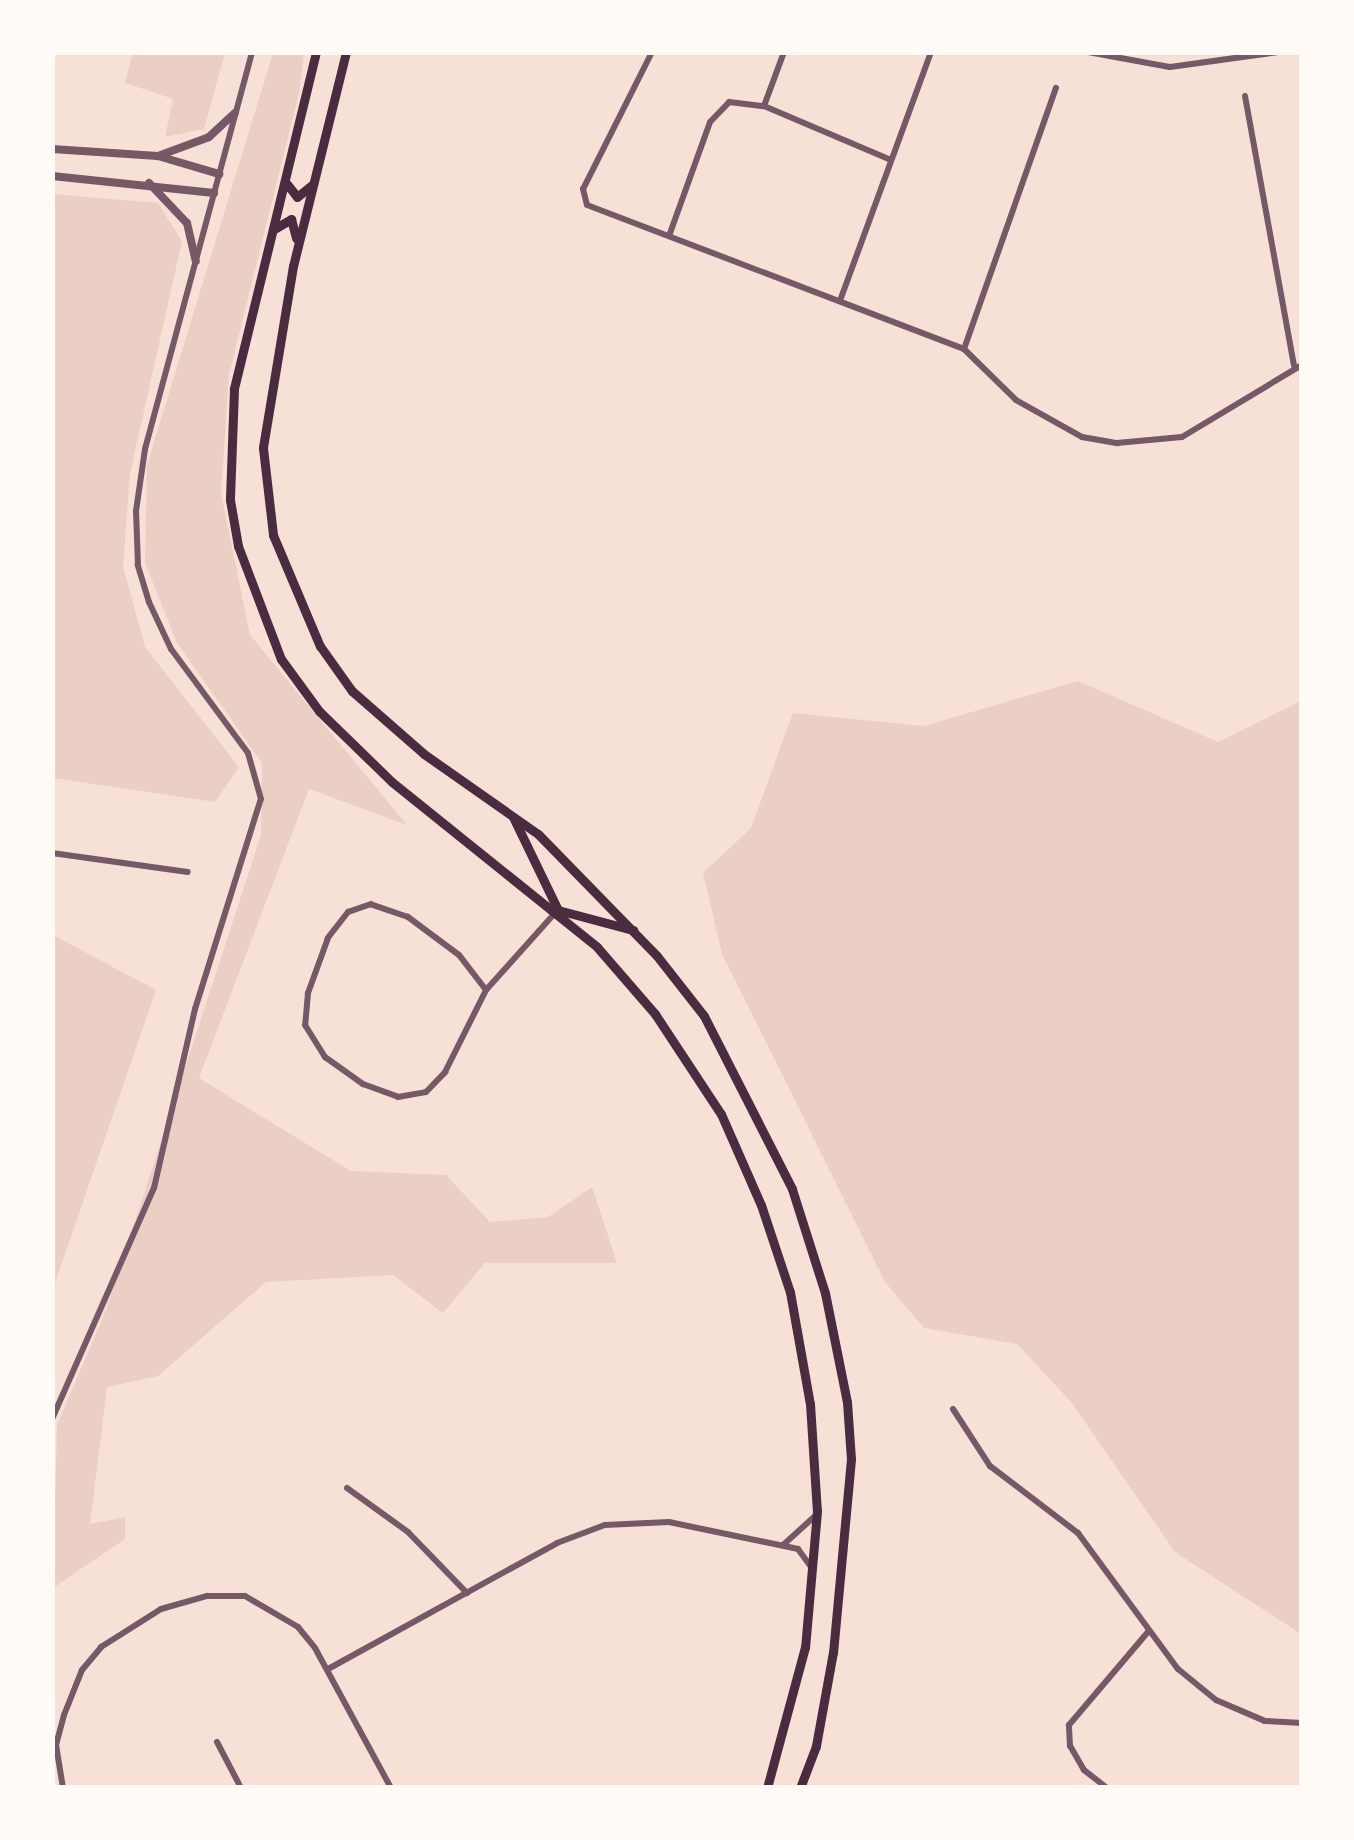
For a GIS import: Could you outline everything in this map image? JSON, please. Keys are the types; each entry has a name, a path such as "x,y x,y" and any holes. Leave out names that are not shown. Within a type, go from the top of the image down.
{"main road":[{"path":"316,52 286,181 247,319 232,446 230,500 256,602 281,659 355,749 558,910 655,1014 721,1114 761,1205 790,1292 810,1404 817,1512 805,1647 767,1788"},
{"path":"346,52 293,266 263,448 273,535 293,590 320,646 352,691 424,754 514,816 587,877 704,1016 765,1126 807,1233 844,1384 851,1459 846,1553 816,1746 800,1788"},
{"path":"286,181 294,195 302,196 319,172"},
{"path":"272,232 286,219 295,221 293,266"},
{"path":"514,816 558,910"},
{"path":"558,910 634,930"}],"street":[{"path":"52,1419 154,1188 194,1009 262,798 248,753 171,649 138,565 145,450 252,52"},
{"path":"652,52 582,198 669,236 841,298 964,349 1016,400 1052,423 1117,443 1182,437 1298,366 1245,96"},
{"path":"764,106 784,52"},
{"path":"841,298 931,52"},
{"path":"1088,52 1170,67 1278,52"},
{"path":"964,349 1056,88"},
{"path":"669,236 720,107 742,100 764,106 891,160"},
{"path":"158,156 209,136 236,113"},
{"path":"52,149 158,156 220,174"},
{"path":"52,176 149,182 214,194"},
{"path":"149,182 187,223 196,261"},
{"path":"52,853 188,872"},
{"path":"486,990 459,955 408,916 372,904 348,912 328,938 308,993 305,1025 325,1057 363,1084 398,1097 426,1092 445,1072 486,990 558,910"},
{"path":"953,1409 990,1466 1078,1533 1148,1632 1216,1700 1265,1721 1302,1723"},
{"path":"347,1488 408,1532 468,1593"},
{"path":"782,1546 817,1512"},
{"path":"328,1669 605,1524 669,1522 782,1546 798,1550 814,1572"},
{"path":"63,1788 56,1745 82,1670 101,1648 161,1609 207,1596 244,1596 298,1627 328,1669 391,1788"},
{"path":"1106,1788 1084,1770 1070,1746 1069,1725 1148,1632"},
{"path":"217,1742 241,1788"}],"shaded area":[{"path":"133,52 225,53 204,129 165,137 173,99 125,83"},
{"path":"273,53 304,53 299,93 229,375 221,493 250,635 407,825 309,789 199,1078 351,1171 446,1175 490,1222 548,1217 592,1187 617,1263 485,1263 443,1313 393,1275 266,1282 158,1376 107,1387 90,1524 125,1517 125,1539 53,1588 57,1425 106,1310 261,835 262,763 177,643 145,563 147,465"},
{"path":"53,194 158,203 182,241 130,474 123,566 145,647 239,767 215,802 53,778"},
{"path":"1078,681 1218,742 1301,701 1301,1634 1175,1552 1071,1402 1017,1344 924,1328 885,1282 722,954 703,873 751,828 793,713 924,726"},
{"path":"53,935 156,990 53,1289"}]}
